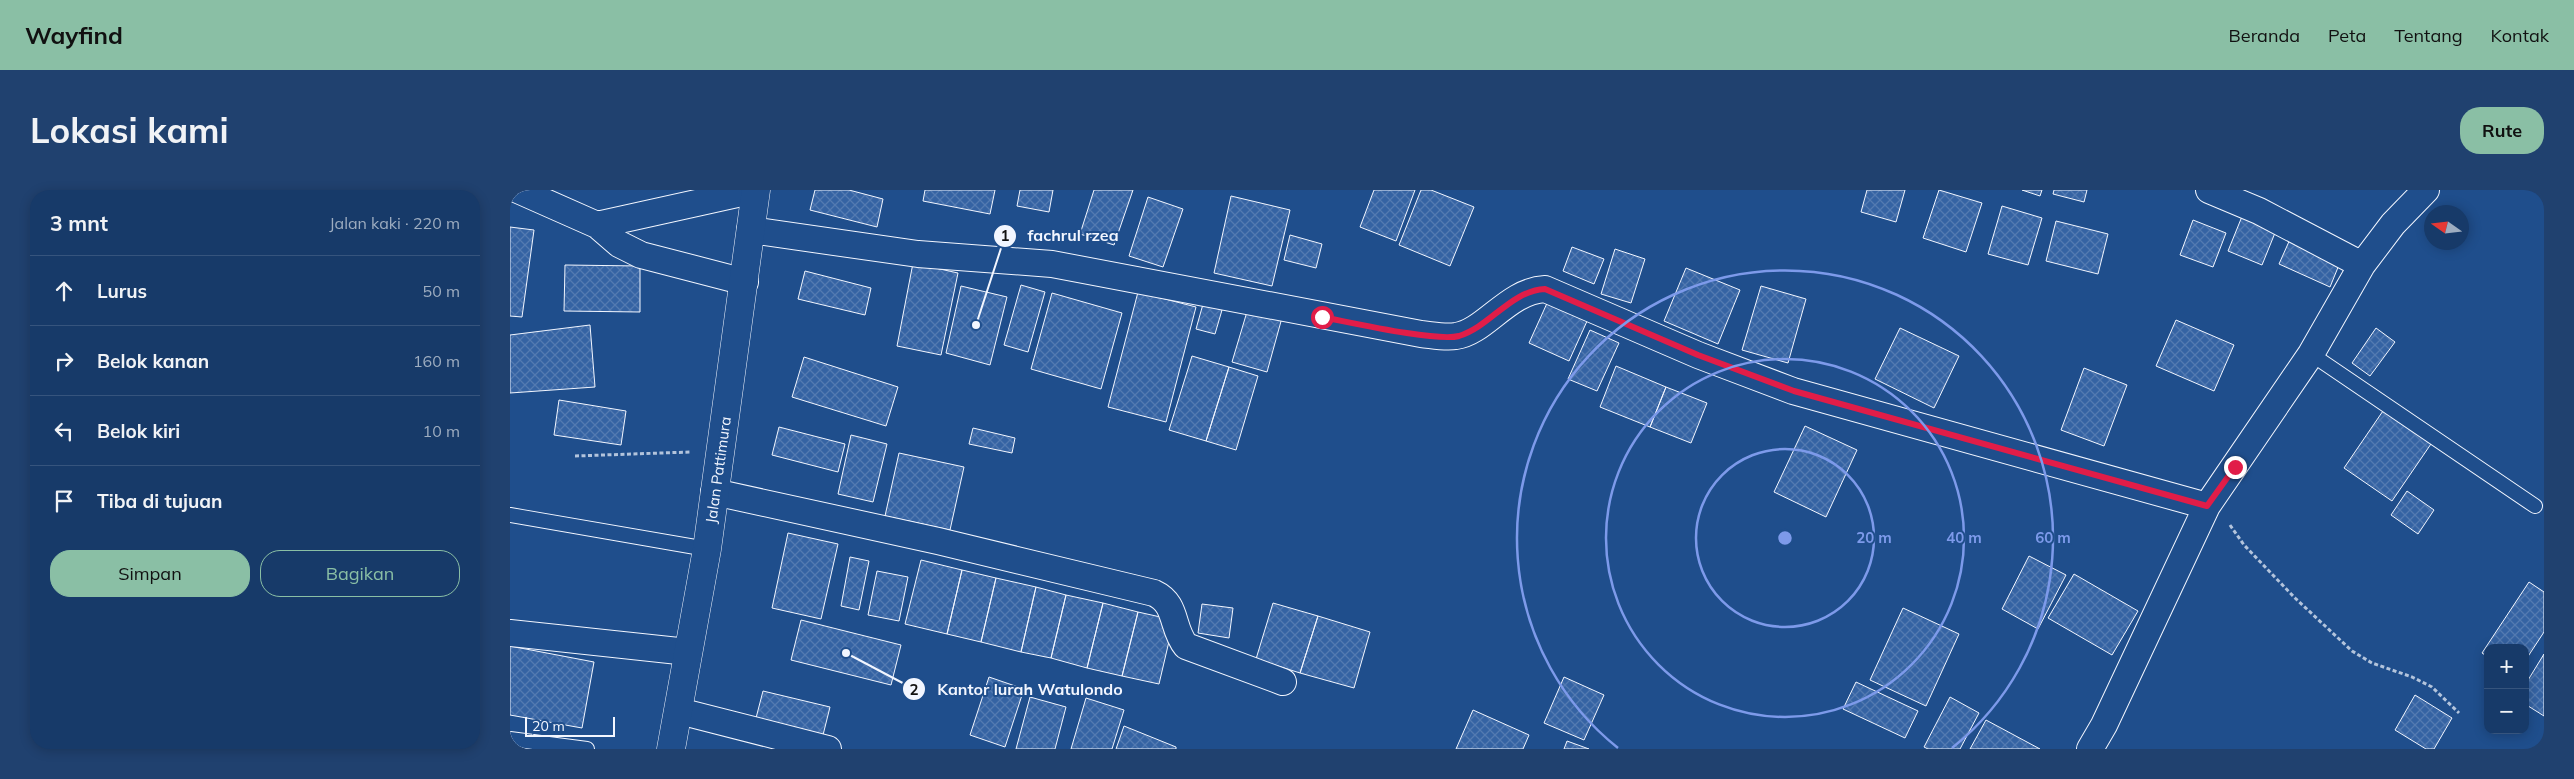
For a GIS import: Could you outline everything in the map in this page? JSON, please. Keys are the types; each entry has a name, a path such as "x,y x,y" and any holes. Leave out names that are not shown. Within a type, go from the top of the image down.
{"highway":[{"name":"Jalan Pattimura","path":"671,749 708,549 714,492 745,282 755,190"}],"street":[{"path":"518,190 597,224 620,244 641,255 745,282"},
{"path":"597,224 755,190"},
{"path":"2209,190 2259,211 2362,265"},
{"path":"2090,749 2104,726 2207,506 2311,354 2362,265 2393,224 2426,190"},
{"path":"750,230 918,254 1052,264 1421,334 1457,336 1468,332 1512,300 1535,290 1545,289 1698,355 1794,391 2207,506"},
{"path":"714,492 938,541 1154,592 1167,601 1181,640 1186,646 1283,682"},
{"path":"510,633 688,652"},
{"path":"679,711 828,749"}],"lane":[{"path":"2311,354 2536,506"},
{"path":"510,515 708,549"},
{"path":"510,739 587,749"}],"path":[{"path":"575,456 721,451"},
{"path":"2207,506 2235,528 2244,545 2295,598 2352,651 2372,663 2412,676 2432,687 2459,713"}],"building":[{"path":"815,190 849,190 883,199 877,227 810,210"},
{"path":"925,190 995,190 990,214 923,201"},
{"path":"1020,190 1053,190 1049,212 1017,206"},
{"path":"1094,190 1133,190 1114,245 1080,234"},
{"path":"1374,190 1415,190 1396,241 1360,227"},
{"path":"1421,190 1431,190 1474,207 1450,266 1399,245"},
{"path":"1867,190 1905,190 1896,222 1861,212"},
{"path":"1939,190 1982,203 1966,252 1923,238"},
{"path":"2022,190 2042,190 2040,196"},
{"path":"2054,190 2087,190 2084,202 2053,194"},
{"path":"1231,196 1290,210 1272,286 1214,273"},
{"path":"1148,197 1183,209 1163,267 1129,256"},
{"path":"2002,206 2042,218 2028,265 1988,254"},
{"path":"2243,214 2277,228 2262,265 2228,251"},
{"path":"2193,220 2226,233 2213,267 2180,255"},
{"path":"2056,221 2108,234 2098,274 2046,261"},
{"path":"510,227 534,230 522,317 510,316"},
{"path":"1290,235 1322,244 1316,268 1284,260"},
{"path":"2291,237 2341,260 2330,287 2279,264"},
{"path":"1572,247 1604,259 1594,284 1563,271"},
{"path":"1615,249 1645,259 1631,303 1601,294"},
{"path":"913,263 958,273 941,355 897,346"},
{"path":"565,265 640,266 640,312 564,311"},
{"path":"1686,268 1740,290 1718,344 1664,321"},
{"path":"805,271 871,288 865,315 798,299"},
{"path":"1021,285 1045,292 1028,352 1004,345"},
{"path":"961,286 1007,297 990,365 946,353"},
{"path":"1761,286 1806,299 1788,363 1742,350"},
{"path":"1138,292 1196,307 1166,422 1108,407"},
{"path":"1052,293 1122,313 1101,389 1031,369"},
{"path":"1548,301 1588,319 1569,361 1529,343"},
{"path":"1203,304 1222,310 1215,334 1196,329"},
{"path":"1249,305 1283,314 1267,372 1232,362"},
{"path":"2176,320 2234,345 2214,391 2156,366"},
{"path":"590,325 595,387 510,393 510,335"},
{"path":"1900,328 1959,356 1934,408 1875,379"},
{"path":"2376,328 2395,342 2370,376 2352,363"},
{"path":"1590,330 1619,343 1597,391 1568,379"},
{"path":"1192,356 1229,367 1206,441 1169,430"},
{"path":"804,357 898,387 886,426 792,397"},
{"path":"1616,366 1666,387 1650,427 1600,407"},
{"path":"1229,367 1258,376 1236,450 1206,441"},
{"path":"2084,368 2127,385 2104,446 2061,430"},
{"path":"1666,387 1707,403 1691,443 1650,427"},
{"path":"559,400 626,411 621,445 554,435"},
{"path":"2385,408 2433,441 2392,501 2344,468"},
{"path":"1805,426 1857,450 1826,517 1774,492"},
{"path":"779,427 845,444 838,472 772,455"},
{"path":"973,428 1015,438 1012,453 969,444"},
{"path":"851,435 887,444 873,502 838,494"},
{"path":"899,453 964,467 950,530 885,516"},
{"path":"2407,491 2434,510 2418,534 2391,515"},
{"path":"788,533 838,544 821,619 772,608"},
{"path":"2029,556 2066,575 2038,629 2002,609"},
{"path":"850,557 869,561 859,610 841,606"},
{"path":"921,560 962,570 947,634 905,624"},
{"path":"962,570 996,578 981,642 947,634"},
{"path":"877,571 908,577 899,621 868,615"},
{"path":"2074,574 2138,611 2112,655 2048,618"},
{"path":"996,578 1036,587 1021,652 981,642"},
{"path":"2529,582 2544,592 2544,632 2529,655 2529,644 2488,644"},
{"path":"1036,587 1066,595 1051,658 1021,652"},
{"path":"1066,595 1103,603 1087,668 1051,658"},
{"path":"1103,603 1138,612 1122,676 1087,668"},
{"path":"1273,603 1318,616 1300,673 1256,659"},
{"path":"1202,604 1233,608 1229,638 1198,633"},
{"path":"1903,608 1959,634 1926,706 1870,680"},
{"path":"1138,612 1174,620 1159,684 1122,676"},
{"path":"1318,616 1370,632 1354,688 1300,673"},
{"path":"801,620 901,645 891,685 791,660"},
{"path":"510,646 594,662 582,728 510,715"},
{"path":"2544,654 2544,716 2529,707 2529,678"},
{"path":"989,677 1024,689 1005,747 970,735"},
{"path":"1564,677 1604,695 1584,740 1544,723"},
{"path":"1856,682 1918,711 1905,738 1843,709"},
{"path":"763,691 830,707 823,735 756,718"},
{"path":"2415,695 2452,718 2434,749 2426,749 2395,730"},
{"path":"1030,697 1066,707 1055,749 1016,749"},
{"path":"1950,697 1979,713 1960,749 1928,749 1924,747"},
{"path":"1086,698 1124,710 1112,749 1071,749"},
{"path":"1473,710 1529,735 1523,749 1456,749"},
{"path":"1986,720 2040,749 1970,749"},
{"path":"1124,726 1176,747 1176,749 1116,749"},
{"path":"1567,741 1589,749 1564,749"}],"place":[{"name":"fachrul rzea","path":"976,325"},
{"name":"Kantor lurah Watulondo","path":"846,653"}],"route":[{"path":"1322,317 1421,334 1457,336 1468,332 1512,300 1535,290 1545,289 1761,380 2136,488 2207,506 2235,467"}]}
